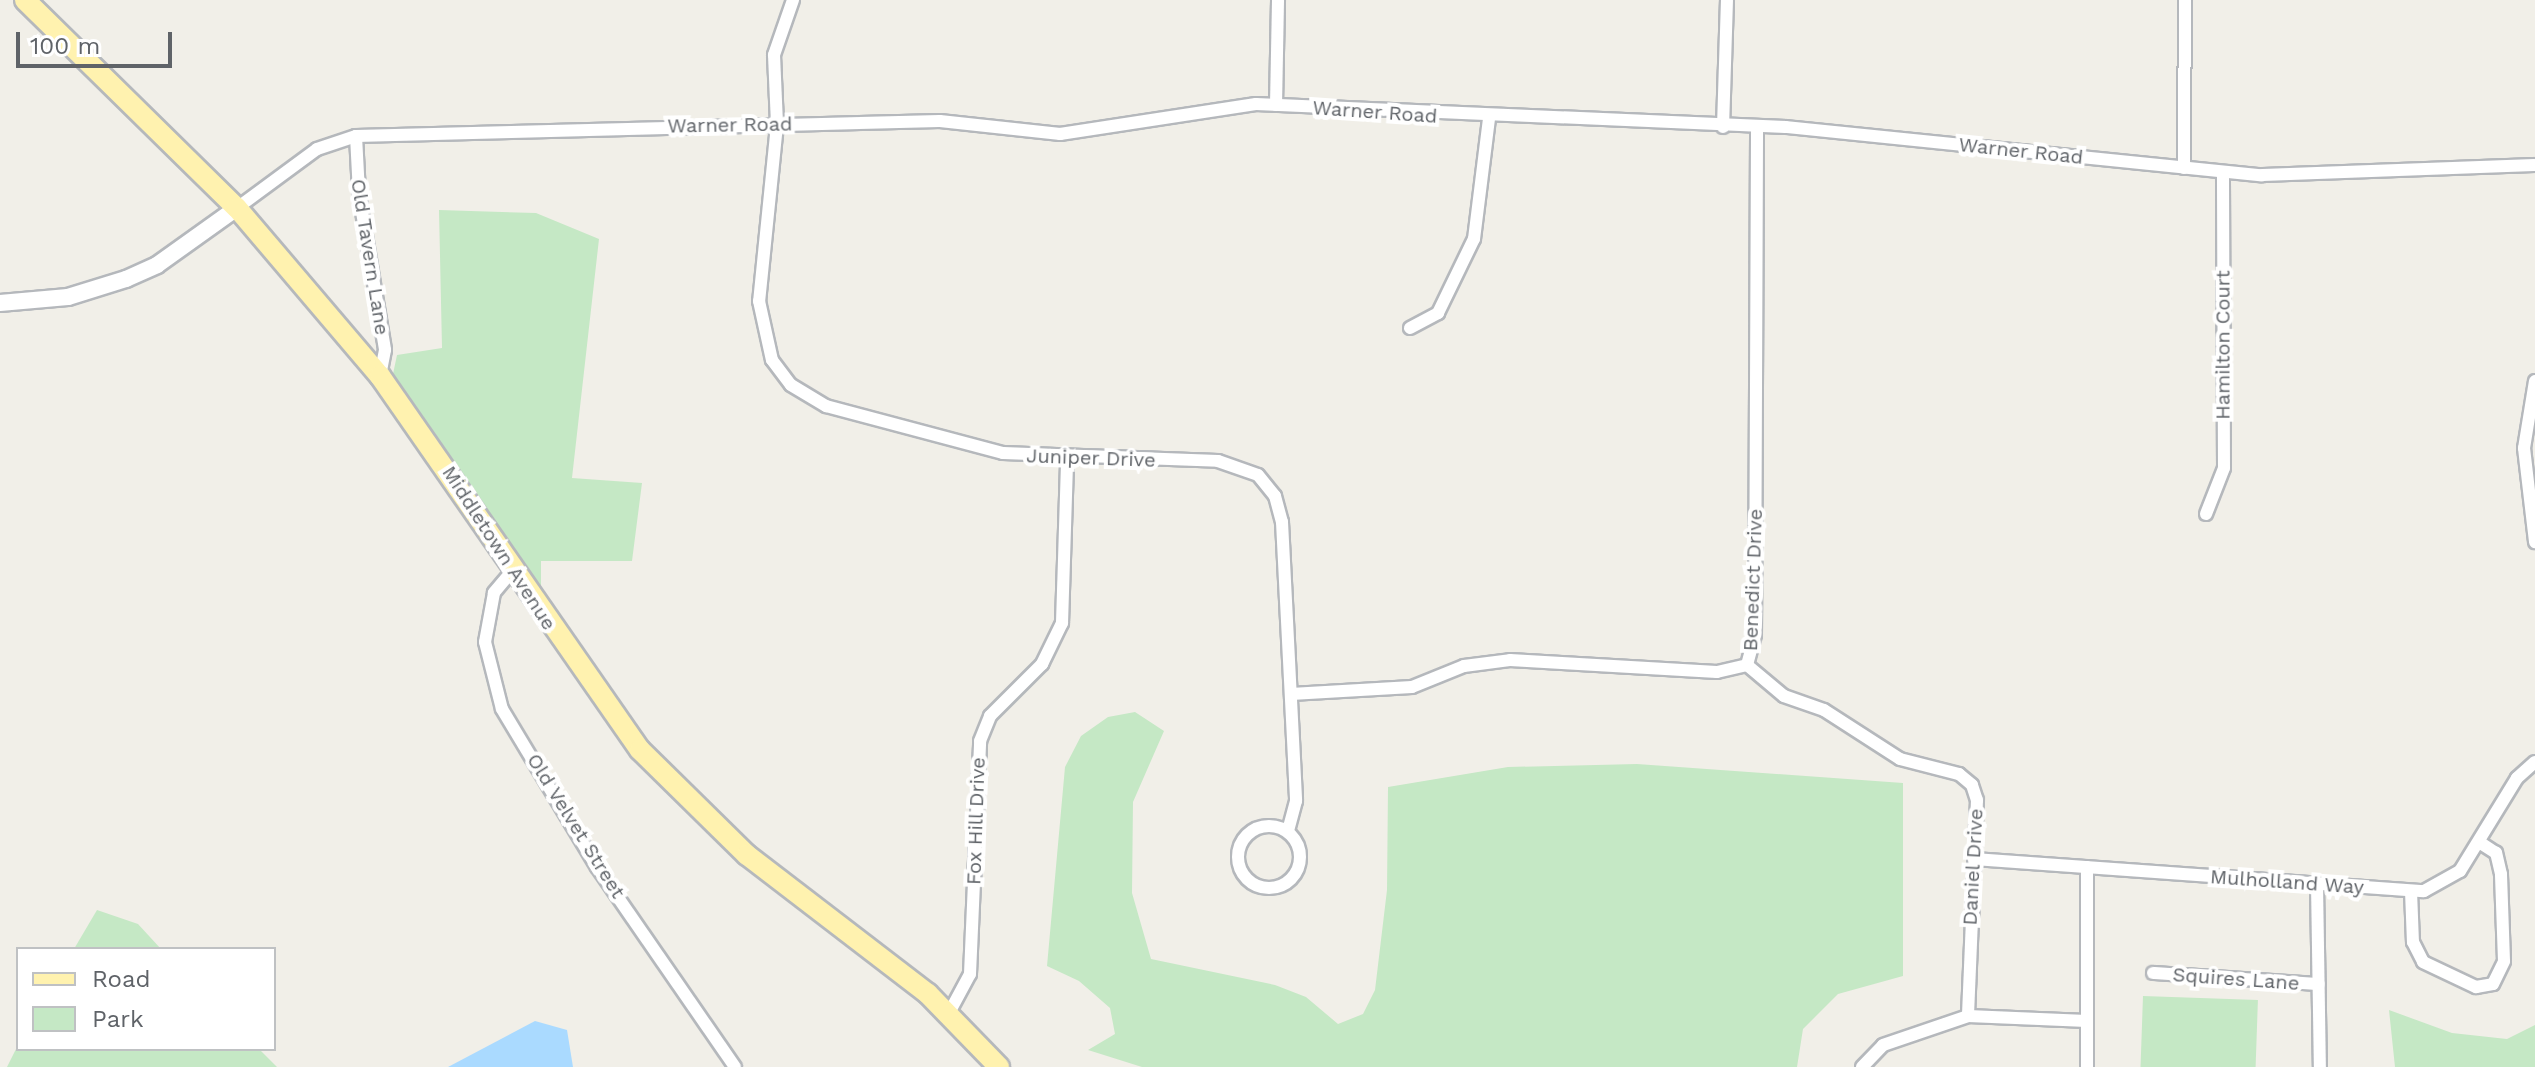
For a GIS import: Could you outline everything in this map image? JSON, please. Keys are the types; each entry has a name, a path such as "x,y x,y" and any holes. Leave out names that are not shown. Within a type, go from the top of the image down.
{"main road":[{"name":"Middletown Avenue","path":"25,0 237,208 380,376 608,709 687,801 949,1013 999,1067"}],"street":[{"name":"Juniper Drive","path":"793,0 774,55 777,125 759,301 762,334 779,373 804,395 840,411 1003,453 1067,460 1234,463 1266,482 1282,522 1296,801 1288,831 1298,855 1287,882 1263,888 1246,880 1238,863 1247,835 1274,825 1288,831"},
{"path":"1276,105 1278,0"},
{"path":"1723,127 1727,0"},
{"path":"2184,168 2185,0"},
{"name":"Warner Road","path":"237,208 317,149 356,136 940,121 1060,134 1276,105 1489,119 1757,127 2223,173 2535,165"},
{"path":"1410,328 1438,313 1474,239 1489,119"},
{"name":"Benedict Drive","path":"1291,694 1412,687 1464,666 1510,660 1717,672 1747,665 1755,635 1757,127"},
{"name":"Old Tavern Lane","path":"356,136 359,194 385,350 380,376"},
{"name":"Hamilton Court","path":"2206,514 2224,468 2223,173"},
{"path":"0,303 68,297 126,279 157,265 237,208"},
{"path":"2535,381 2525,412 2535,542"},
{"name":"Fox Hill Drive","path":"949,1013 970,974 980,741 990,716 1042,664 1062,623 1067,460"},
{"name":"Old Velvet Street","path":"513,570 494,593 485,642 502,709 597,867 735,1067"},
{"name":"Daniel Drive","path":"1747,665 1784,696 1824,710 1900,759 1966,778 1977,800 1968,1016"},
{"name":"Mulholland Way","path":"1974,859 2411,891 2454,878 2517,778 2535,762"},
{"path":"2411,891 2413,942 2423,962 2476,987 2493,984 2504,961 2500,866 2496,853 2479,842"},
{"path":"2087,867 2087,1067"},
{"path":"2317,884 2320,1067"},
{"name":"Squires Lane","path":"2153,973 2319,984"},
{"path":"1862,1067 1870,1053 1889,1041 1968,1016 2087,1021"}],"green space":[{"path":"439,210 536,213 599,239 572,478 642,483 632,561 541,561 541,588 393,374 397,355 442,348"},
{"path":"1135,712 1164,731 1133,802 1132,893 1151,959 1275,985 1306,997 1338,1024 1363,1014 1375,990 1387,890 1388,787 1508,767 1637,764 1903,783 1903,976 1838,994 1803,1029 1797,1067 1142,1067 1088,1050 1115,1034 1110,1008 1079,981 1047,966 1065,767 1081,736 1108,717"},
{"path":"97,910 138,924 159,947 75,947"},
{"path":"2143,996 2258,1000 2256,1067 2141,1067"},
{"path":"2389,1010 2452,1033 2507,1039 2535,1025 2535,1067 2395,1067"},
{"path":"16,1049 261,1051 277,1067 7,1067"}],"water":[{"path":"535,1021 567,1030 573,1067 448,1067"}]}
